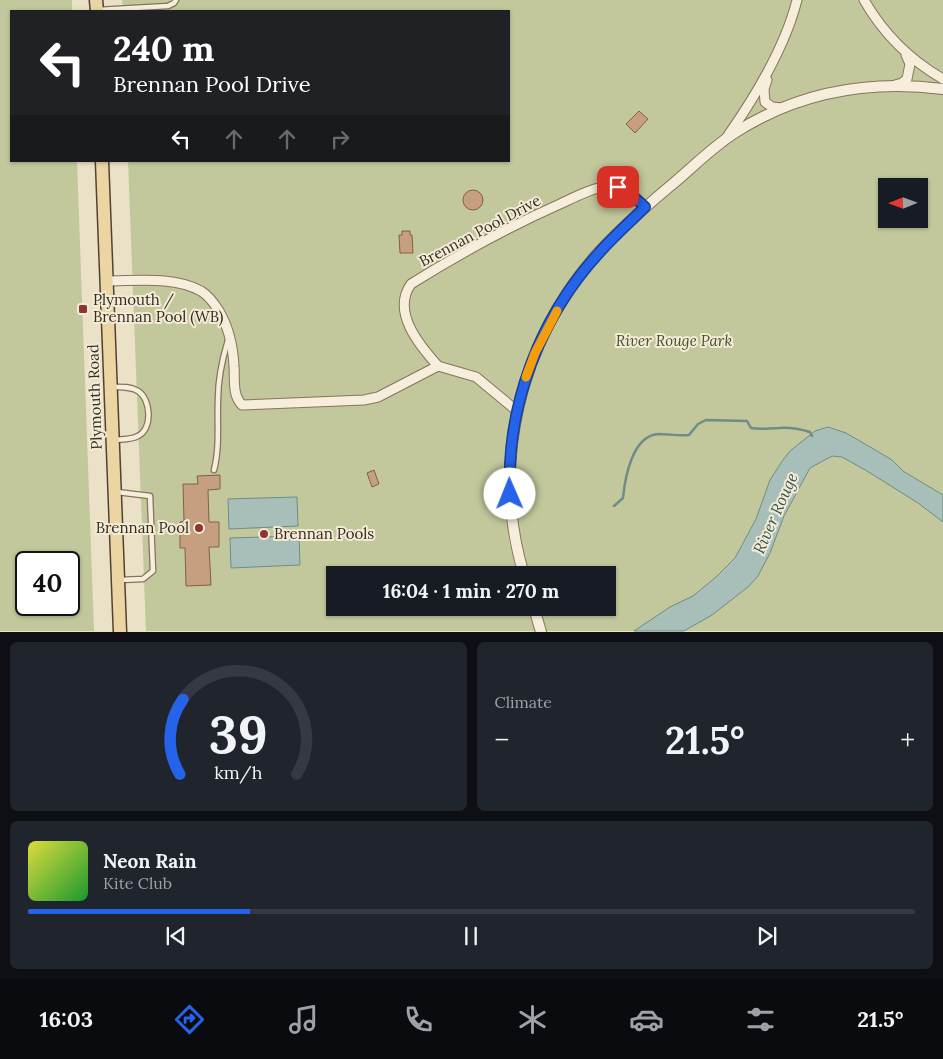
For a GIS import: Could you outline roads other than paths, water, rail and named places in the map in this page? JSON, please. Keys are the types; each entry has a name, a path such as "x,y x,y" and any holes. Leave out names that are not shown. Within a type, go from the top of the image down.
{"main road":[{"name":"Plymouth Road","path":"102,162 120,632"}],"street":[{"path":"782,108 768,105 763,96 775,58 790,25 797,0"},
{"path":"864,0 876,20 903,49 919,63 943,79"},
{"path":"890,86 902,83 907,79 910,72 910,64 903,49"},
{"path":"726,139 743,114 775,58"},
{"path":"522,566 511,509 510,461 517,411 535,353 557,311 583,271 598,253 645,207 726,139 751,123 782,108 817,95 862,87 890,86 943,89"},
{"name":"Brennan Pool Drive","path":"438,366 420,346 406,319 404,300 411,284 473,247 537,214 585,193 609,186 618,187 626,190 645,207"},
{"path":"107,281 162,281 190,286 202,292 212,301 227,325 233,352 236,398 242,405 364,400 378,397 438,366 476,377 517,411"},
{"path":"536,616 541,632"}],"lane":[{"path":"96,7 168,6 176,0"},
{"path":"214,470 218,456 220,375 229,336"},
{"path":"111,387 129,387 140,392 147,403 148,418 146,428 140,436 113,440"},
{"path":"114,492 150,496 153,571 143,579 118,581"}],"water":[{"name":"River Rouge","path":"828,427 846,433 877,451 892,460 903,471 943,495 943,522 918,503 867,471 842,457 832,456 810,468 784,516 770,553 758,576 748,587 712,615 684,631 634,631 670,607 693,596 735,558 756,519 770,480 783,460 790,451 815,431"},
{"path":"297,497 298,526 229,529 228,499"},
{"path":"299,536 300,565 231,568 230,538"}],"waterway":[{"path":"614,506 623,498 628,469 636,450 649,437 658,434 689,435 698,424 706,420 747,421 751,428 758,429 794,428 810,432 812,436"}],"place":[{"name":"Plymouth / Brennan Pool (WB)","path":"83,309"},
{"name":"Brennan Pool","path":"199,528"},
{"name":"Brennan Pools","path":"264,534"}],"park label":[{"name":"River Rouge Park","path":"674,341"}]}
